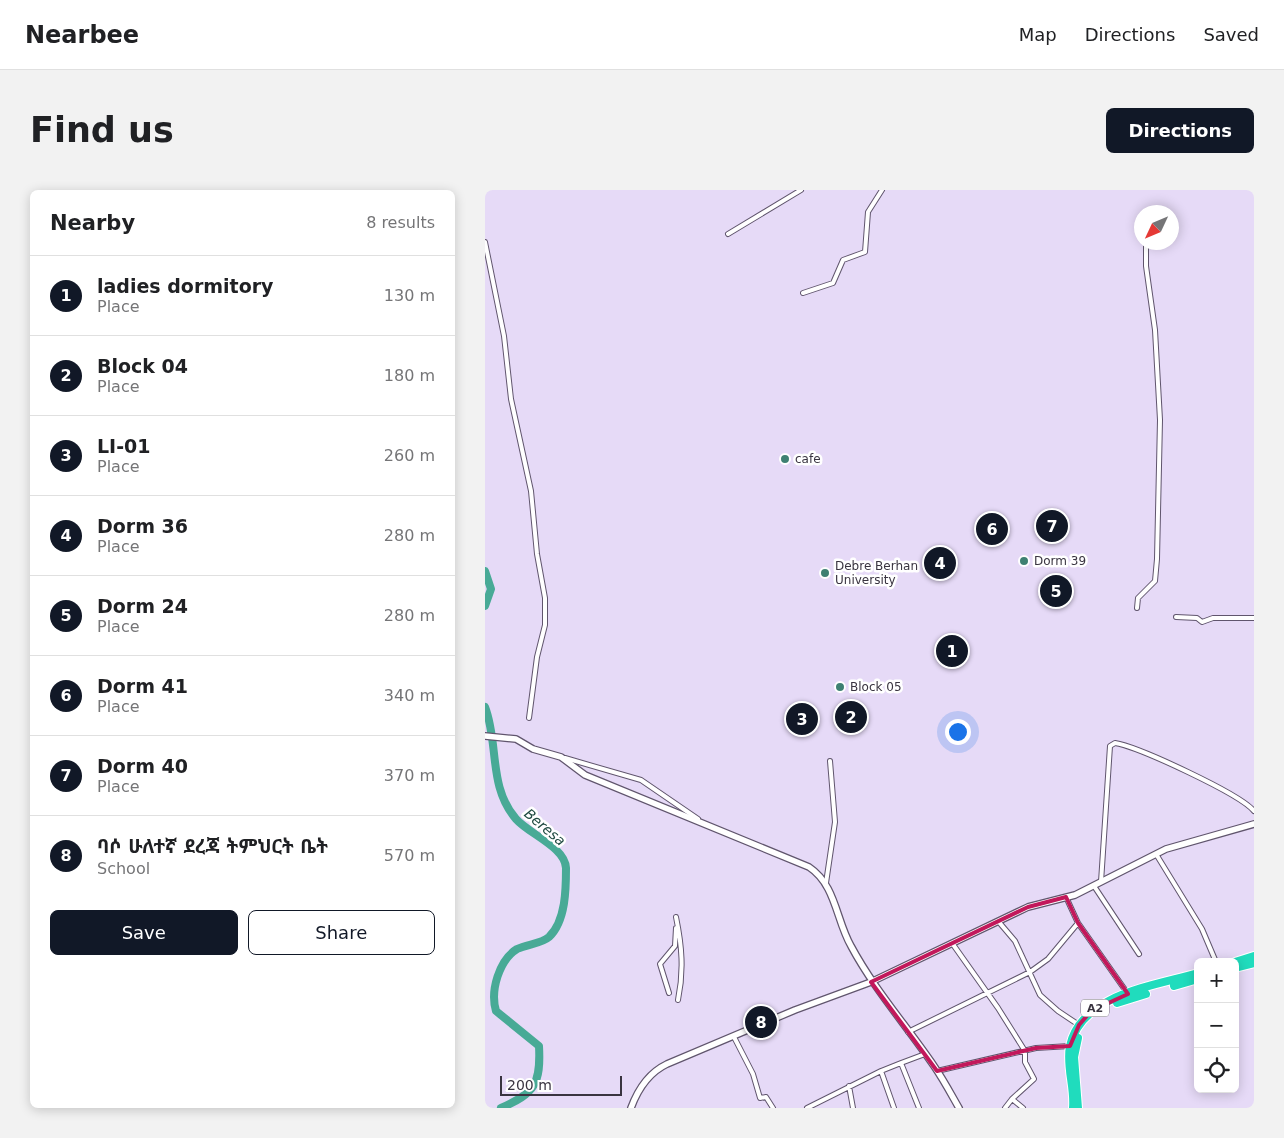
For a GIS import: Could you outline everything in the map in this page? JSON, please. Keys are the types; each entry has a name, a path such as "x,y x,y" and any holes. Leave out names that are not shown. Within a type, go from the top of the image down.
{"highway":[{"path":"1239,961 1254,956"},
{"path":"1239,967 1254,963"},
{"name":"A2","path":"1073,1108 1070,1046 1079,1025 1098,1006 1128,994 1194,974"},
{"name":"A2","path":"1078,1108 1075,1057 1078,1038 1087,1023 1106,1007 1194,980"}],"street":[{"path":"728,234 801,190"},
{"path":"803,293 833,283 843,260 865,252 868,212 881,190"},
{"path":"485,242 504,336 512,405 531,491 536,545 545,598 545,625 537,657 529,718"},
{"path":"1137,608 1139,598 1155,581 1157,559 1160,420 1155,330 1146,266 1146,250"},
{"path":"1175,617 1197,618 1202,622 1213,618 1254,618"},
{"path":"485,736 516,739 533,749 641,780 708,826"},
{"path":"1101,882 1107,766 1110,746 1115,743 1155,756 1231,794 1249,805 1254,811"},
{"path":"561,757 585,776 809,867 819,873 827,883 847,940 871,982 937,1071 959,1108"},
{"path":"827,883 835,822 829,760"},
{"path":"631,1108 644,1082 659,1068 795,1010 871,982 1028,907 1066,897 1094,886 1157,854 1254,824"},
{"path":"1157,854 1202,929 1214,958"},
{"path":"1094,886 1139,954"},
{"path":"1066,897 1078,923 1128,994"},
{"path":"669,993 659,964 675,946 676,917 683,949 678,1000"},
{"path":"998,921 1015,941 1036,988 1046,1001 1079,1025"},
{"path":"908,1032 1030,972 1047,959 1078,923"},
{"path":"951,943 987,992 1025,1051 1025,1062 1034,1079 1005,1108"},
{"path":"733,1037 753,1074 760,1098 766,1097 773,1108"},
{"path":"937,1071 1025,1051 1070,1046"},
{"path":"807,1108 881,1071 925,1054"},
{"path":"901,1063 919,1108"},
{"path":"881,1071 894,1108"},
{"path":"849,1086 853,1108"},
{"path":"1012,1099 1023,1108"}],"highlighted area":[{"path":"1066,897 1078,923 1128,994 1091,1011 1079,1025 1070,1046 1036,1048 937,1071 871,982 1028,907"}],"waterway":[{"name":"Beresa","path":"485,571 491,589 485,606"},
{"name":"Beresa","path":"485,707 492,735 501,793 507,806 522,825 560,854 566,868 564,904 555,930 546,939 517,949 505,961 497,977 494,994 496,1011 539,1046 539,1070 533,1086 522,1097 501,1108"}],"place":[{"name":"cafe","path":"785,459"},
{"name":"Dorm 40","path":"1052,526"},
{"name":"Dorm 41","path":"992,529"},
{"name":"Dorm 39","path":"1024,561"},
{"name":"Dorm 36","path":"940,563"},
{"name":"Debre Berhan University","path":"825,573"},
{"name":"Dorm 24","path":"1056,591"},
{"name":"ladies dormitory","path":"952,651"},
{"name":"Block 05","path":"840,687"},
{"name":"Block 04","path":"851,717"},
{"name":"LI-01","path":"802,719"},
{"name":"ባሶ ሁለተኛ ደረጃ ትምህርት ቤት","path":"761,1022"}]}
